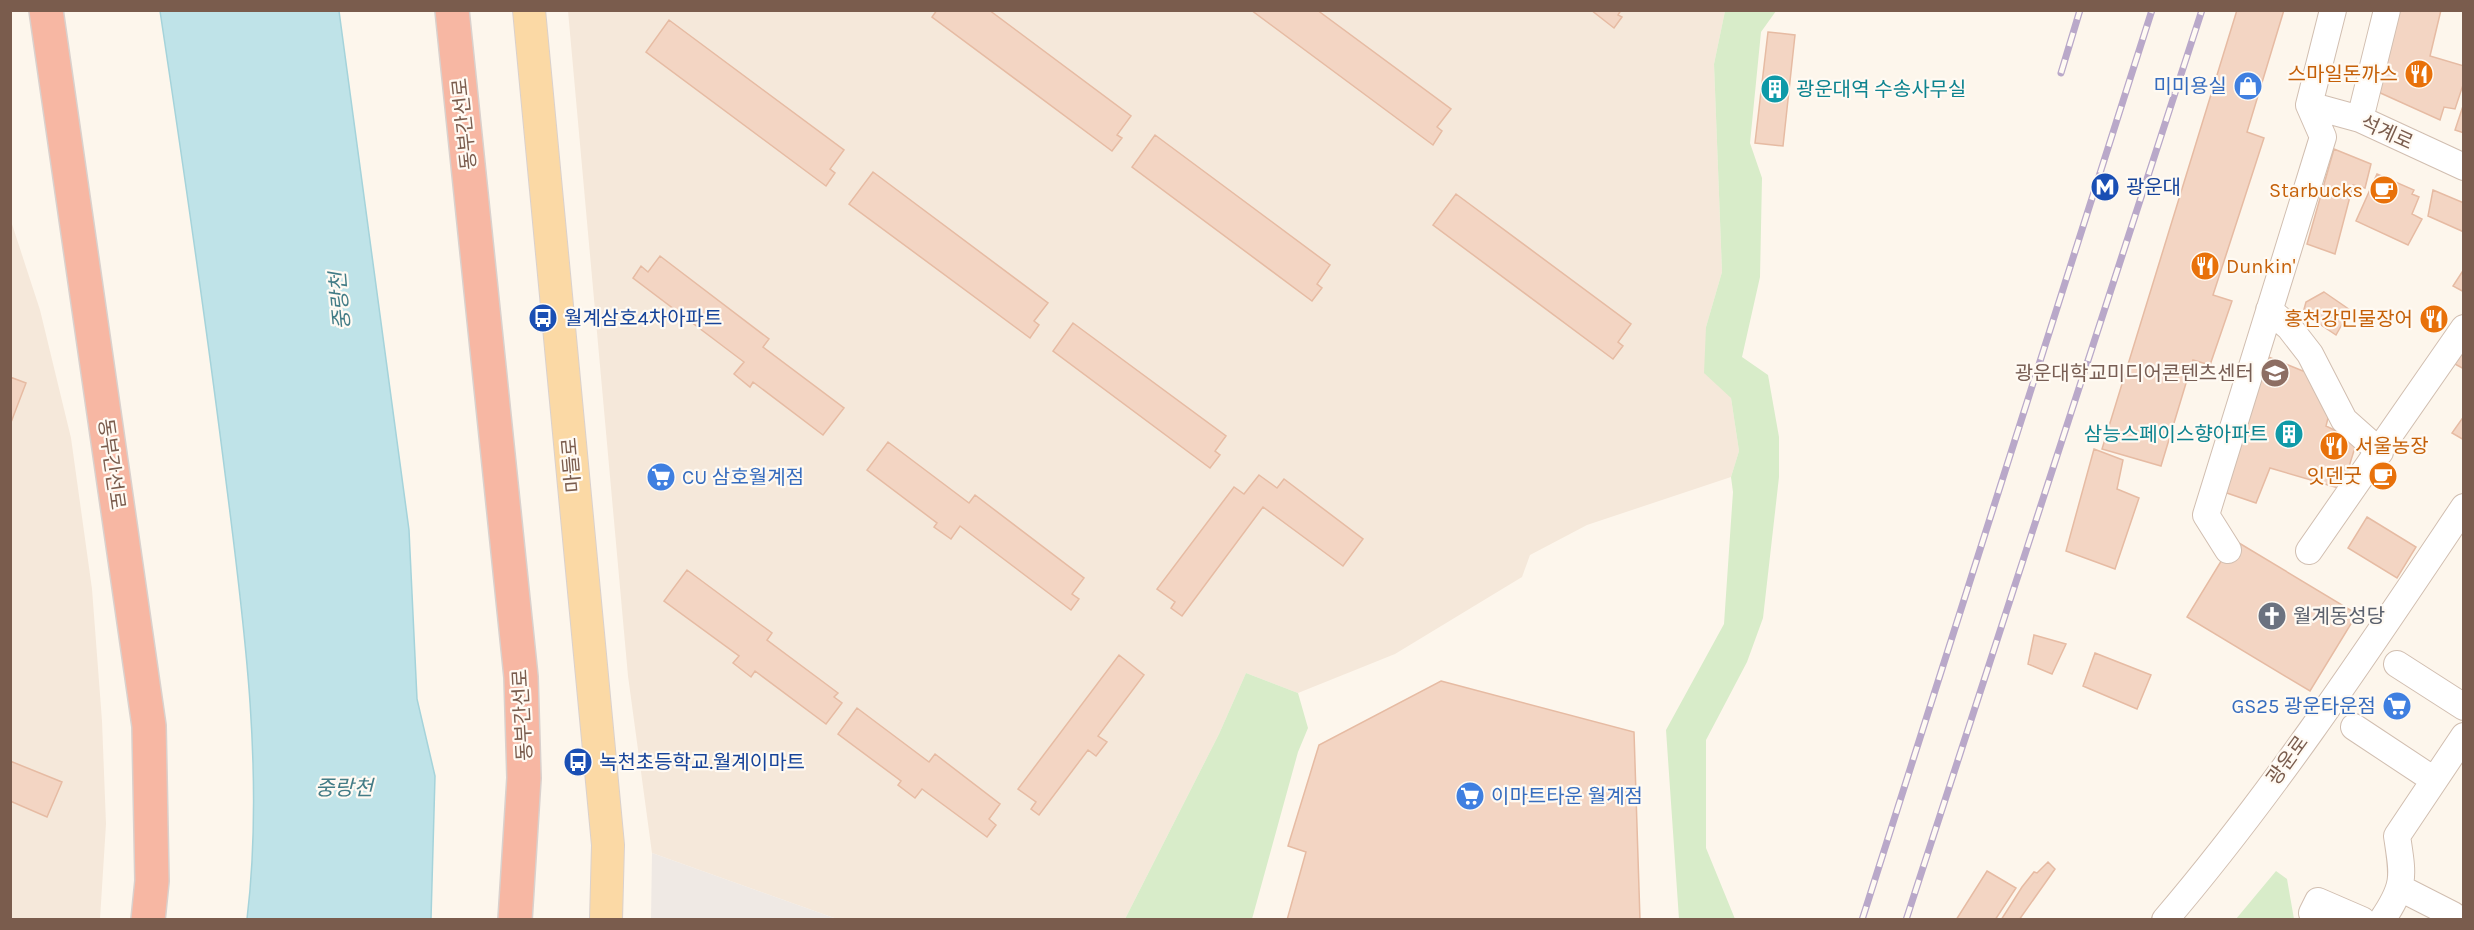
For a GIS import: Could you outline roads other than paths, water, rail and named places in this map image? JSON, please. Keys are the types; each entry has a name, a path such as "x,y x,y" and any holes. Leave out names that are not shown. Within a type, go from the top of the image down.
{"highway":[{"name":"동부간선로","path":"46,10 149,726 152,881 148,920"},
{"name":"동부간선로","path":"452,10 521,677 524,778 515,920"}],"main road":[{"name":"마들로","path":"529,10 608,845 606,920"}],"street":[{"path":"2228,550 2199,518 2269,310 2323,137 2309,105 2333,10"},
{"path":"2360,119 2387,10"},
{"name":"석계로","path":"2309,105 2360,119 2463,166"},
{"path":"2269,310 2289,327 2310,354 2344,420 2380,452"},
{"path":"2309,550 2380,452 2463,328"},
{"name":"광운로","path":"2165,920 2211,866 2342,685 2463,507"},
{"path":"2435,550 2463,542"},
{"path":"2397,664 2463,707"},
{"path":"2354,727 2434,780"},
{"path":"2382,920 2396,899 2403,878 2397,836 2463,736"},
{"path":"2400,888 2453,915 2454,920"},
{"path":"2312,913 2318,901 2362,920"}],"water":[{"name":"중랑천","path":"160,11 339,11 409,530 417,699 435,776 431,919 247,919 254,812 246,650 211,369"}],"railway":[{"path":"2061,73 2080,10"},
{"path":"1862,920 2152,10"},
{"path":"1906,920 2202,10"}],"place":[{"name":"스마일돈까스","path":"2419,74"},
{"name":"미미용실","path":"2248,86"},
{"name":"광운대역 수송사무실","path":"1775,89"},
{"name":"광운대","path":"2105,187"},
{"name":"Starbucks","path":"2384,190"},
{"name":"Dunkin'","path":"2205,266"},
{"name":"월계삼호4차아파트","path":"543,318"},
{"name":"홍천강민물장어","path":"2434,319"},
{"name":"광운대학교미디어콘텐츠센터","path":"2275,373"},
{"name":"삼능스페이스향아파트","path":"2289,434"},
{"name":"서울농장","path":"2334,446"},
{"name":"잇덴굿","path":"2383,476"},
{"name":"CU 삼호월계점","path":"661,477"},
{"name":"월계동성당","path":"2272,616"},
{"name":"GS25 광운타운점","path":"2397,706"},
{"name":"녹천초등학교.월계이마트","path":"578,762"},
{"name":"이마트타운 월계점","path":"1470,796"}]}
